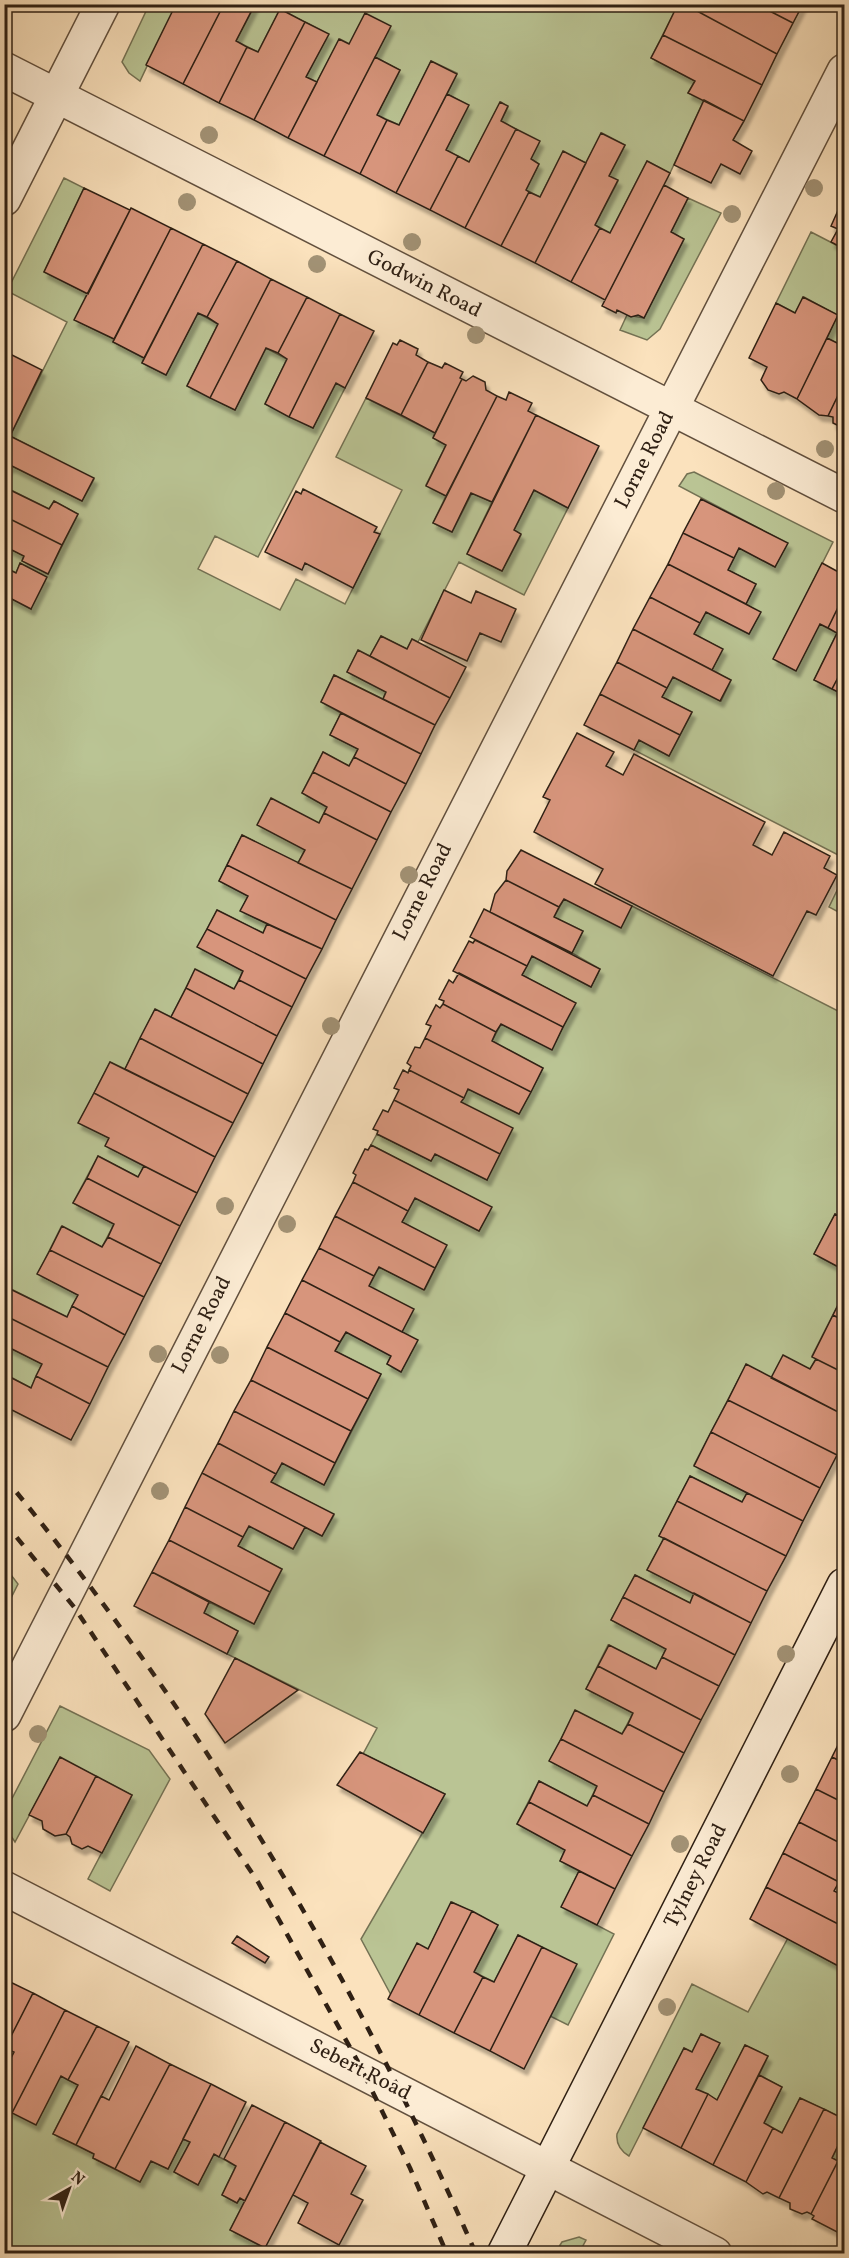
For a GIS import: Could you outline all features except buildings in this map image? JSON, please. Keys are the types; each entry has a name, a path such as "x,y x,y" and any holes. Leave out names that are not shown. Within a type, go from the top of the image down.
{"street":[{"path":"4,199 103,4"},
{"name":"Godwin Road","path":"4,69 844,496"},
{"name":"Lorne Road","path":"4,1715 844,71"},
{"name":"Tylney Road","path":"504,2253 844,1585"},
{"name":"Sebert Road","path":"4,1888 715,2253"}],"green space":[{"path":"149,5 176,5 140,81 129,73 122,62"},
{"path":"255,5 678,5 651,58 695,81 688,93 704,100 670,173 647,161 610,233 595,225 618,181 609,176 625,145 602,133 586,163 563,152 540,197 526,190 539,164 531,159 516,129 501,121 508,107 501,102 469,162 446,150 468,105 447,94 457,73 431,61 399,125 377,115 400,70 340,39 317,82 306,77 328,34 280,9 258,52 236,41"},
{"path":"64,178 84,188 44,272 88,294 75,320 114,339 113,342 144,358 142,363 166,375 198,313 218,324 187,386 235,410 266,348 287,359 265,404 313,428 336,383 345,388 258,557 215,536 198,569 280,610 296,579 345,604 402,490 336,457 366,398 435,433 433,438 446,445 426,485 446,496 433,523 452,532 472,493 492,502 467,554 502,571 521,535 514,530 534,490 568,508 524,595 459,562 418,642 412,639 407,649 381,636 370,656 358,651 347,672 386,692 383,699 334,675 321,702 341,713 330,735 358,749 349,766 323,752 302,793 327,807 298,863 242,835 219,881 248,896 241,911 267,924 263,933 217,910 198,947 243,971 234,989 195,970 171,1017 155,1010 125,1069 110,1062 79,1123 109,1138 106,1146 144,1166 138,1177 98,1156 73,1203 114,1224 102,1247 61,1227 38,1274 78,1295 67,1317 5,1286 5,595 31,609 20,564 16,573 5,567 4,546 24,556 22,561 48,574 78,514 54,501 49,509 5,487 4,477 10,465 82,501 94,479 10,436 67,322 7,291"},
{"path":"688,198 721,213 660,329 647,340 620,330 627,315 644,318 684,239 671,232"},
{"path":"811,232 844,249 844,332 839,344 827,338 837,315 804,297 795,313 776,303"},
{"path":"694,472 833,542 774,659 820,624 837,633 814,680 844,695 844,858 634,750 639,740 669,756 692,712 662,697 673,677 721,701 731,680 712,670 722,649 694,634 706,612 749,634 760,613 746,604 756,584 728,570 739,548 775,567 787,543 679,486 687,474"},
{"path":"844,876 844,915 829,907"},
{"path":"564,899 632,906 844,1014 844,1219 835,1214 814,1254 844,1270 844,1293 812,1356 816,1359 810,1369 771,1378 746,1365 694,1465 747,1493 742,1502 690,1476 659,1536 664,1538 647,1570 694,1593 690,1603 635,1575 611,1620 666,1649 656,1669 608,1645 586,1689 633,1713 622,1734 575,1711 550,1761 597,1786 587,1806 539,1781 517,1824 565,1850 560,1861 579,1871 562,1907 614,1934 568,2025 550,2016 542,1947 518,1935 494,1982 474,1972 498,1925 452,1902 428,1949 391,1995 361,1939 445,1794 363,1754 377,1728 227,1654 238,1631 204,1613 209,1602 254,1624 282,1569 238,1546 249,1526 293,1549 305,1527 322,1536 334,1515 271,1482 282,1463 324,1485 381,1374 335,1351 346,1332 391,1356 387,1364 401,1372 417,1341 402,1332 369,1286 379,1267 425,1289 446,1246 402,1222 415,1198 479,1231 491,1208 371,1145 377,1134 431,1161 435,1154 487,1180 461,1102 468,1089 519,1114 543,1068 492,1041 501,1024 552,1049 575,1003 522,975 532,956 591,987 600,969 572,953 583,931 554,917"},
{"path":"4,1345 42,1364 31,1388 5,1374"},
{"path":"5,1567 18,1584 5,1610"},
{"path":"60,1706 149,1750 170,1779 110,1891 88,1879 132,1795 60,1758 15,1842 5,1827 5,1812"},
{"path":"788,1938 844,1969 844,2119 800,2098 782,2133 764,2123 782,2087 759,2075 768,2056 745,2045 717,2100 696,2089 719,2043 701,2034 692,2052 684,2048 629,2156 626,2154 618,2144 617,2134 692,1984 748,2012"},
{"path":"61,2076 78,2085 53,2134 94,2154 93,2158 140,2182 151,2161 168,2169 183,2139 190,2142 174,2172 198,2185 214,2154 236,2166 222,2195 237,2203 240,2198 245,2201 230,2230 265,2248 262,2253 5,2253 4,2109"},
{"path":"844,2133 844,2164 832,2158"},
{"path":"579,2237 586,2240 579,2253 555,2253 562,2242"}],"railway":[{"path":"4,1477 75,1566 142,1658 267,1849 378,2048 429,2150 476,2254"},
{"path":"4,1522 74,1607 258,1882 357,2060 410,2168 447,2254"}]}
